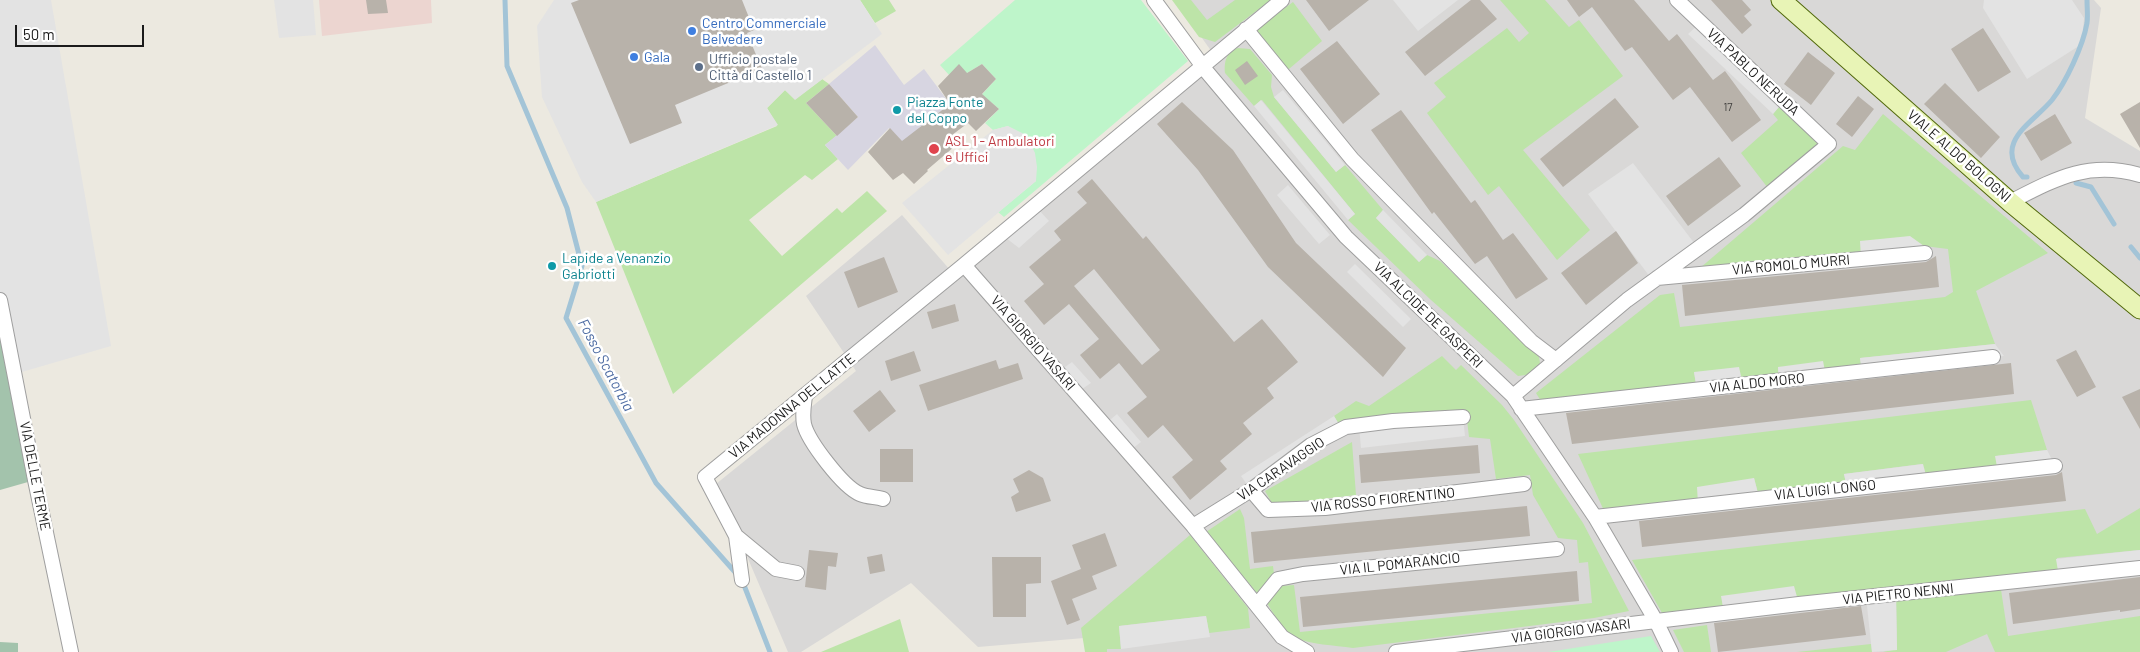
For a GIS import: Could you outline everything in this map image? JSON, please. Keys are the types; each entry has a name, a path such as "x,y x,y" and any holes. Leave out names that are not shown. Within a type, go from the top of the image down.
{"main road":[{"name":"VIALE ALDO BOLOGNI","path":"1781,0 2010,202 2140,309"}],"street":[{"name":"VIA ALCIDE DE GASPERI","path":"1154,0 1202,66 1346,237 1513,396 1595,517 1656,621 1671,652"},
{"path":"964,265 1282,0"},
{"name":"VIA PABLO NERUDA","path":"1657,278 1744,215 1829,144 1677,0"},
{"path":"1246,29 1352,159 1531,341 1556,360"},
{"path":"2010,202 2068,174 2102,170 2123,171 2140,175"},
{"name":"VIA ROMOLO MURRI","path":"1657,278 1925,253"},
{"name":"VIA MADONNA DEL LATTE","path":"742,580 736,536 704,477 964,265"},
{"name":"VIA GIORGIO VASARI","path":"964,265 1193,526 1282,637 1307,652"},
{"path":"1513,396 1627,300 1657,278"},
{"name":"VIA DELLE TERME","path":"0,300 71,652"},
{"name":"VIA ALDO MORO","path":"1521,409 1993,358"},
{"path":"805,396 803,410 804,425 820,453 847,486 860,494 883,498"},
{"name":"VIA CARAVAGGIO","path":"1193,526 1251,490 1311,445 1346,427 1393,421 1463,417"},
{"name":"VIA LUIGI LONGO","path":"1595,517 2055,466"},
{"name":"VIA ROSSO FIORENTINO","path":"1251,490 1268,510 1325,508 1524,484"},
{"path":"736,536 776,569 797,573"},
{"name":"VIA IL POMARANCIO","path":"1256,605 1278,579 1557,548"},
{"name":"VIA PIETRO NENNI","path":"1656,621 2140,568"},
{"name":"VIA GIORGIO VASARI","path":"1396,652 1656,621"}],"shaded area":[{"path":"0,0 51,0 111,346 15,374 0,300"},
{"path":"274,0 313,0 316,35 279,38"},
{"path":"319,0 431,0 432,23 322,36"},
{"path":"554,0 860,0 882,34 795,100 785,90 767,108 778,125 596,202 582,182 542,97 537,26"},
{"path":"1175,0 2094,0 2101,8 2085,118 2140,151 2140,652 1097,652 1096,637 978,647 911,583 801,652 788,652 716,484 856,371 806,296 902,215 958,279 1219,62"},
{"path":"1393,0 1458,0 1418,31"},
{"path":"1984,0 2072,0 2084,18 2082,44 2027,79 1983,8"},
{"path":"1701,22 1784,101 1773,114 1688,34"},
{"name":"Piazza Fonte del Coppo","path":"875,45 904,85 924,69 950,104 919,128 911,152 889,128 848,170 825,145 858,117 829,84"},
{"path":"1283,90 1345,165 1336,172 1274,97"},
{"path":"1261,100 1355,214 1348,220 1254,106"},
{"path":"1008,126 1026,135 1035,153 1036,181 948,255 902,203 993,130"},
{"path":"1633,163 1698,248 1653,281 1588,194"},
{"path":"1288,185 1330,235 1319,244 1277,195"},
{"path":"1039,210 1049,221 1019,248 1006,238"},
{"path":"1383,210 1427,255 1419,262 1376,218"},
{"path":"1910,236 1924,246 1861,258 1860,241"},
{"path":"1355,264 1411,319 1403,327 1347,272"},
{"path":"1995,344 2004,356 1862,372 1860,358"},
{"path":"1823,361 1826,376 1779,381 1778,367"},
{"path":"1072,362 1091,383 1076,393 1058,372"},
{"path":"1739,367 1743,385 1697,390 1694,372"},
{"path":"1117,414 1141,442 1128,452 1104,425"},
{"path":"1334,416 1342,429 1251,490 1241,476"},
{"path":"1463,417 1465,436 1361,448 1359,426"},
{"path":"2047,450 2055,466 1998,472 1995,456"},
{"path":"1923,464 1927,479 1847,488 1844,474"},
{"path":"1754,478 1759,497 1698,504 1697,487"},
{"path":"2140,550 2140,568 2059,577 2056,559"},
{"path":"1794,586 1799,604 1724,613 1721,596"},
{"path":"1896,594 1897,650 1872,652 1866,597"},
{"path":"1206,616 1210,637 1121,649 1119,626"}],"green space":[{"path":"860,0 889,0 896,11 875,23"},
{"path":"1015,0 1141,0 1188,61 1004,217 998,212 1036,181 1008,126 993,130 985,123 999,109 991,102 977,100 996,79 982,64 967,73 949,75 940,65"},
{"path":"1172,0 1191,0 1207,20 1235,0 1271,0 1215,42 1199,37"},
{"path":"1500,0 1545,0 1569,27 1579,20 1623,76 1523,150 1590,230 1557,260 1499,186 1488,195 1427,113 1446,97 1434,83 1507,28 1519,42 1529,33"},
{"path":"1293,2 1322,41 1283,74 1250,34"},
{"path":"1238,48 1250,49 1272,75 1271,87 1274,97 1336,172 1345,165 1383,210 1376,218 1419,262 1427,255 1440,261 1528,344 1539,357 1540,363 1534,371 1518,376 1431,300 1348,220 1355,214 1262,100 1254,106 1225,73 1228,55"},
{"path":"822,79 829,84 806,103 837,136 825,145 838,159 812,180 805,175 749,220 782,256 837,208 842,213 867,191 887,211 673,394 596,202 777,126 767,108 785,90 795,99"},
{"path":"1784,101 1829,144 1771,192 1741,153 1778,120 1773,114"},
{"path":"1883,114 2048,253 1976,291 1995,344 1860,358 1862,372 1778,367 1779,381 1743,385 1694,372 1697,390 1544,406 1536,393 1660,295 1674,293 1680,327 1945,297 1953,292 1948,249 1924,246 1861,258 1693,274 1843,146 1855,150"},
{"path":"0,300 35,480 0,490"},
{"path":"1442,356 1456,370 1461,365 1502,405 1514,420 1583,523 1629,611 1594,618 1353,648 1315,643 1294,637 1275,616 1267,603 1280,586 1294,585 1300,632 1592,603 1588,562 1579,563 1577,540 1558,538 1533,495 1530,475 1496,479 1490,439 1469,437 1466,412 1338,423 1334,416 1356,401 1369,406"},
{"path":"2031,400 2047,450 1996,456 1998,472 1927,479 1922,464 1844,474 1847,488 1759,497 1754,478 1698,504 1606,515 1578,454"},
{"path":"1352,442 1356,495 1273,505 1265,491"},
{"path":"2140,508 2140,550 2057,558 2059,577 2000,583 2008,636 2140,616 2140,652 1995,652 1987,634 1946,652 1883,652 1897,649 1896,594 1799,604 1722,596 1724,613 1666,620 1632,560 2085,509 2097,534"},
{"path":"1240,509 1244,518 1250,569 1273,566 1274,574 1257,593 1206,532"},
{"path":"1190,535 1248,608 1250,628 1209,633 1206,616 1119,626 1121,649 1107,649 1107,652 1085,652 1081,628"},
{"path":"900,619 909,652 821,652"},
{"path":"1707,625 1711,652 1684,652 1673,630"},
{"path":"1651,636 1660,652 1548,652"},
{"path":"0,642 18,643 18,652 0,652"},
{"path":"1871,644 1872,652 1797,652"}],"building":[{"path":"366,0 386,0 388,13 368,14"},
{"path":"579,0 742,0 754,30 747,33 762,69 675,105 682,123 630,144 571,3"},
{"path":"1306,0 1369,0 1329,31"},
{"path":"1471,0 1480,0 1497,19 1425,76 1405,52"},
{"path":"1567,0 1634,0 1669,41 1677,34 1713,80 1725,71 1761,120 1732,142 1690,87 1673,100 1632,47 1625,51 1592,7 1579,17"},
{"path":"1711,0 1742,0 1751,10 1744,16 1752,25 1742,34"},
{"path":"1983,28 2011,72 1978,92 1951,49"},
{"path":"1337,41 1380,94 1343,124 1300,69"},
{"path":"1808,52 1835,73 1811,105 1784,84"},
{"path":"1247,61 1258,76 1245,85 1235,70"},
{"path":"959,64 967,73 982,64 996,79 982,94 999,109 976,131 968,123 948,138 955,146 914,184 903,173 893,180 868,152 890,128 902,141 950,104 938,86"},
{"path":"1945,83 2000,137 1981,158 1924,104"},
{"path":"829,84 858,117 837,136 806,103"},
{"path":"1858,96 1874,109 1852,137 1836,124"},
{"path":"1615,98 1639,127 1563,187 1540,159"},
{"path":"1182,102 1233,150 1296,243 1406,348 1383,377 1268,267 1198,170 1157,124"},
{"path":"2140,102 2140,148 2120,114"},
{"path":"1401,110 1471,203 1475,200 1503,240 1513,233 1548,279 1516,299 1487,256 1475,264 1434,212 1432,214 1371,130"},
{"path":"2055,114 2072,143 2041,161 2024,133"},
{"path":"1719,157 1741,186 1688,226 1666,196"},
{"path":"1092,179 1143,239 1146,236 1234,342 1262,319 1298,362 1267,388 1274,398 1243,423 1252,434 1220,461 1227,469 1190,500 1172,477 1193,460 1163,425 1148,438 1127,413 1147,397 1119,363 1100,379 1080,355 1099,339 1069,304 1044,325 1024,301 1044,284 1029,267 1061,240 1054,231 1087,203 1077,192","holes":["1094,269 1160,350 1142,365 1074,286"]},
{"path":"1616,231 1638,263 1586,305 1561,273"},
{"path":"1936,256 1939,287 1685,316 1682,285 1926,262"},
{"path":"884,257 898,292 858,308 844,272"},
{"path":"955,304 959,321 932,329 927,312"},
{"path":"2076,350 2096,387 2077,397 2056,360"},
{"path":"914,351 921,371 891,381 885,361"},
{"path":"996,360 999,369 1018,363 1023,379 928,411 919,385"},
{"path":"2011,363 2014,394 1572,444 1566,413"},
{"path":"2140,389 2140,429 2122,397"},
{"path":"880,390 896,411 869,432 853,411"},
{"path":"1478,445 1480,473 1361,483 1359,455"},
{"path":"880,449 913,449 913,482 880,482"},
{"path":"1029,470 1043,478 1051,501 1016,512 1011,497 1019,492 1013,479"},
{"path":"2062,472 2066,501 1642,547 1639,521 2056,475"},
{"path":"1527,506 1530,536 1254,563 1251,532"},
{"path":"1105,533 1117,566 1092,576 1097,589 1072,599 1080,620 1067,625 1051,581 1081,569 1072,545"},
{"path":"809,550 838,553 836,567 828,566 826,590 805,587"},
{"path":"882,554 885,571 870,574 867,557"},
{"path":"992,557 1041,557 1041,583 1026,584 1026,617 993,617"},
{"path":"1577,571 1579,601 1303,627 1300,597"},
{"path":"2140,577 2140,609 2013,624 2009,593"},
{"path":"1861,606 1866,635 1718,652 1714,623"}],"waterway":[{"name":"Fosso Scatorbia","path":"505,0 507,66 567,208 582,266 566,318 656,483 742,580 770,652"},
{"path":"2027,177 2023,177 2015,165 2012,153 2014,143 2026,125 2052,100 2068,74 2085,32 2087,0"},
{"path":"2076,183 2091,187 2114,224"},
{"path":"2131,247 2140,258"}],"place":[{"name":"Centro Commerciale Belvedere","path":"692,31"},
{"name":"Gala","path":"634,57"},
{"name":"Ufficio postale Città di Castello 1","path":"699,67"},
{"name":"Piazza Fonte del Coppo","path":"897,110"},
{"name":"ASL 1 - Ambulatori e Uffici","path":"934,149"},
{"name":"Lapide a Venanzio Gabriotti","path":"552,266"}]}
